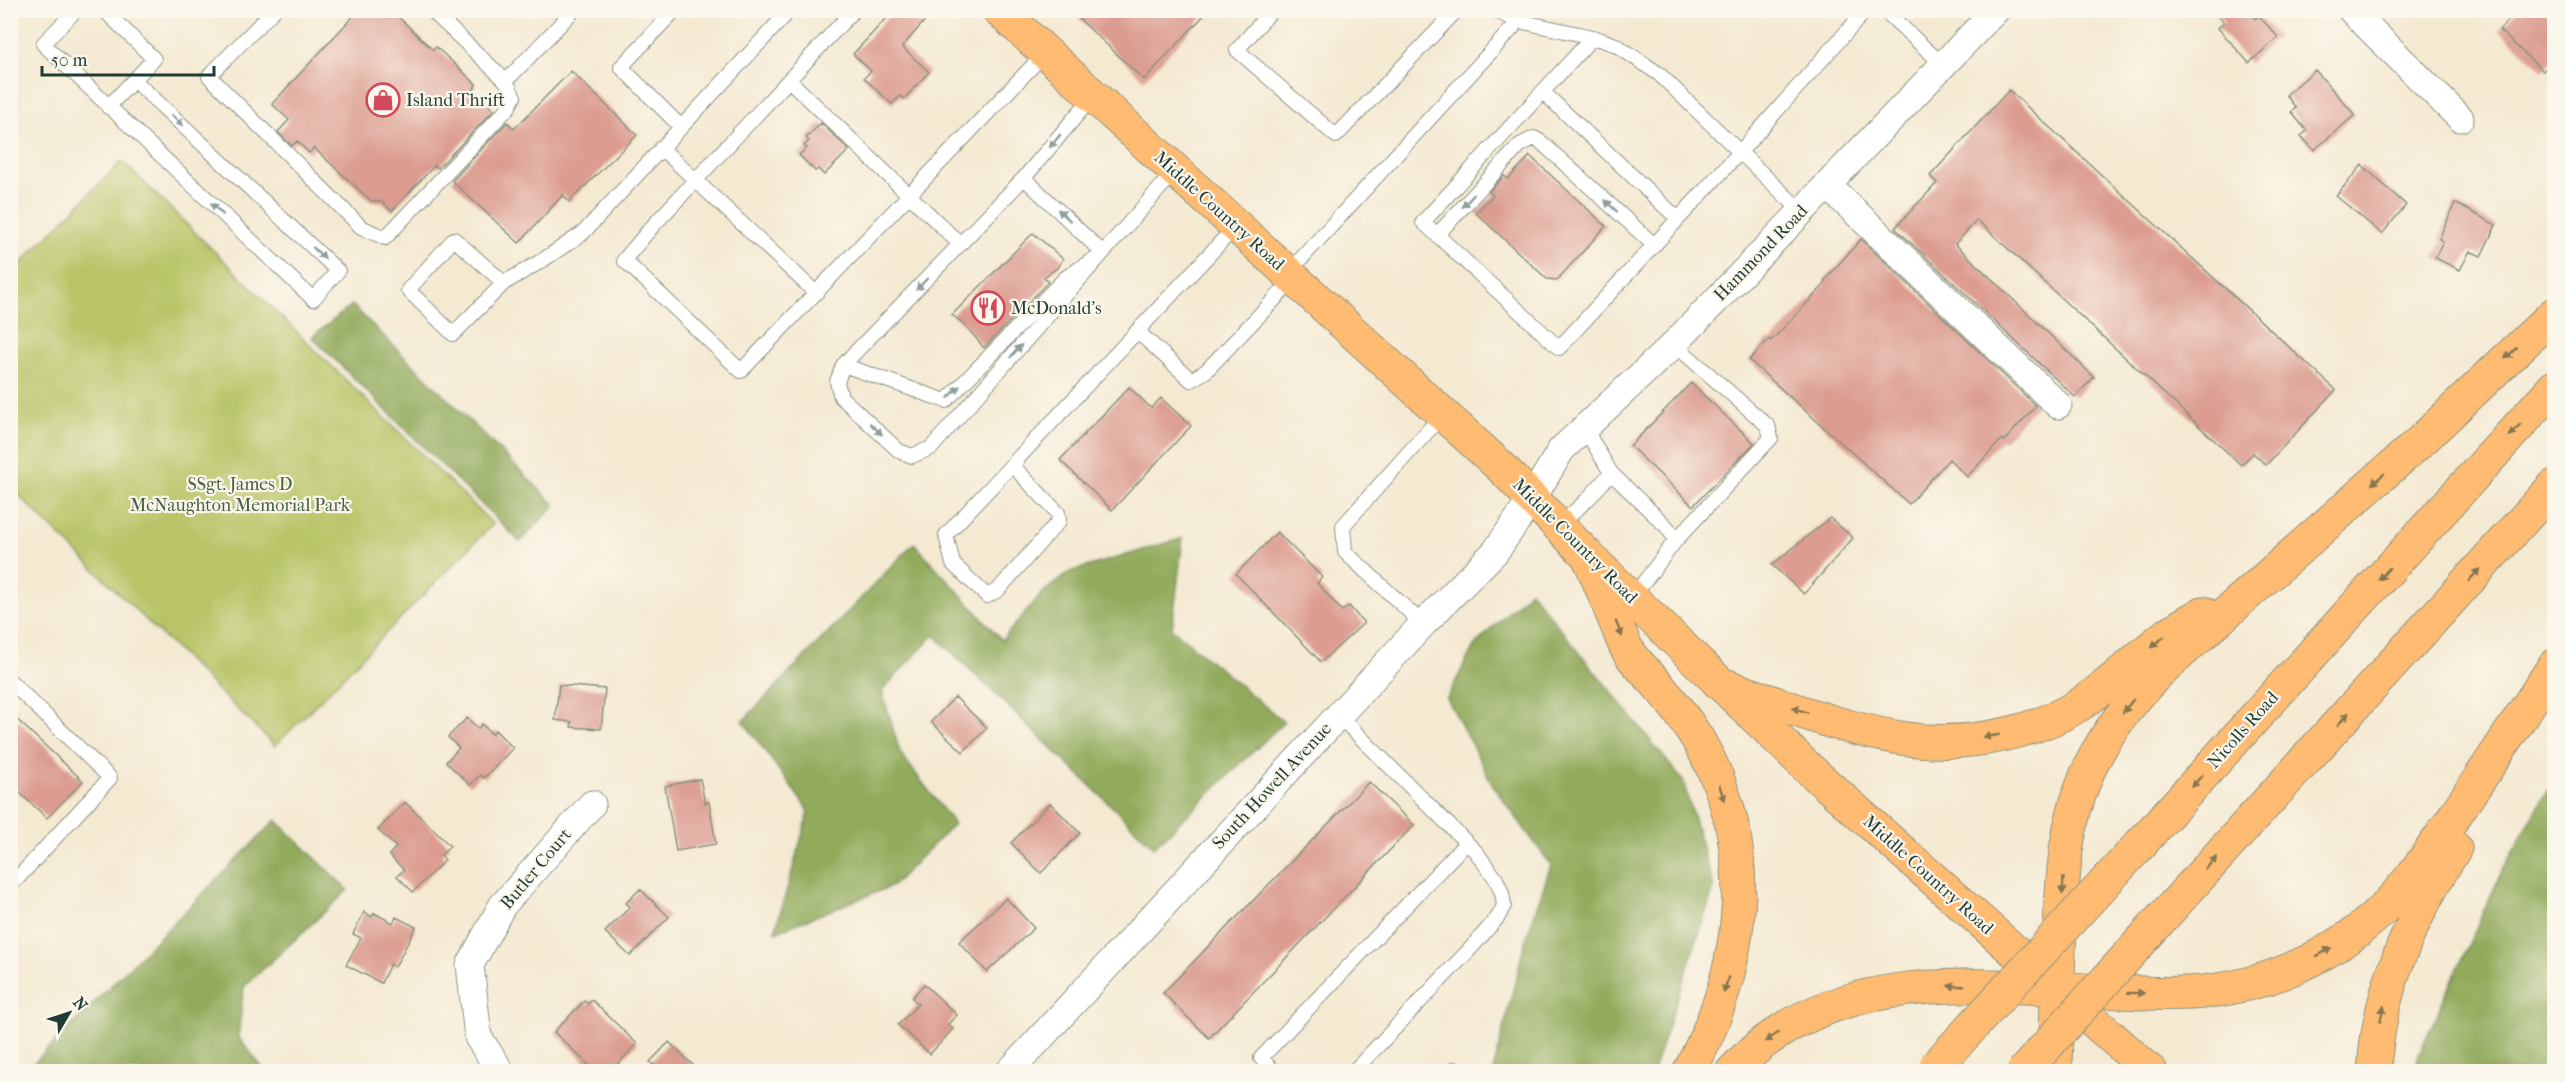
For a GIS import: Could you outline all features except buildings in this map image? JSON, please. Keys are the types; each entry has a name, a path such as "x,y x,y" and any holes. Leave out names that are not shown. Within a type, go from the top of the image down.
{"main road":[{"name":"Middle Country Road","path":"1006,13 1045,53 1443,414 1817,777 2151,1071"},
{"path":"2055,1071 2065,847 2074,810 2088,772 2120,717 2157,674 2422,440 2554,314"},
{"name":"Nicolls Road","path":"1934,1069 2554,387"},
{"path":"2023,1071 2554,486"},
{"path":"1588,556 1628,652 1659,686 1696,738 1722,792 1731,822 1739,891 1733,957 1718,1010 1707,1038 1689,1071"},
{"path":"1720,684 1857,728 1908,739 1936,741 1995,736 2025,728 2076,706 2105,687 2164,637 2278,567"},
{"path":"1732,1071 1755,1049 1800,1020 1830,1006 1892,990 1940,986 2165,993 2221,989 2283,972 2335,946 2373,917 2403,886 2450,822 2554,666"},
{"path":"2374,1071 2376,1039 2382,1011 2391,975 2404,941 2438,875 2460,842 2517,723"}],"street":[{"name":"Hammond Road","path":"1532,499 1561,450 1674,344 1996,10"},
{"path":"2351,10 2460,118"},
{"path":"1827,185 2058,405"},
{"name":"South Howell Avenue","path":"1009,1071 1423,624 1495,552 1532,499"},
{"name":"Butler Court","path":"501,1071 478,1038 470,965 502,906 592,804"}],"lane":[{"path":"76,10 43,45 313,299 338,271 134,80"},
{"path":"104,10 154,59 108,107"},
{"path":"274,10 209,76 361,227 385,238 508,108 514,97 506,81 431,10"},
{"path":"506,81 574,10"},
{"path":"675,10 621,67 681,127"},
{"path":"504,283 454,239 408,290 453,334 504,283 583,233 790,10"},
{"path":"854,10 624,260 741,371 1045,53"},
{"path":"1272,10 1237,50 1336,136 1457,10"},
{"path":"1493,10 1616,45 1659,74 1802,211"},
{"path":"1593,37 1423,222 1559,348 1740,152 1866,10"},
{"path":"1884,10 1943,65"},
{"path":"1137,331 1191,380 1206,371 1520,16"},
{"path":"789,80 960,244"},
{"path":"1543,92 1678,219"},
{"path":"1093,96 1024,178 843,365 837,382 841,397 899,451 912,456 931,448 1175,171"},
{"path":"1437,235 1520,145 1533,138 1541,142 1654,245"},
{"path":"661,148 816,293"},
{"path":"1024,178 1103,253"},
{"path":"1012,465 1058,513 1059,521 998,590 987,596 953,564 946,535 1236,226"},
{"path":"843,365 946,401 1065,278 1103,253"},
{"path":"1632,598 1676,540 1771,438 1768,426 1674,344"},
{"path":"1423,624 1345,552 1342,526 1443,414"},
{"path":"1584,428 1611,473 1667,527 1676,540"},
{"path":"1559,526 1611,473"},
{"path":"10,681 110,778 15,881 10,877"},
{"path":"1338,715 1486,865 1502,893 1504,906 1498,917 1353,1071"},
{"path":"1274,1071 1261,1059 1466,843"}],"green space":[{"name":"SSgt. James D McNaughton Memorial Park","path":"122,161 493,524 275,746 11,488 11,273"},
{"path":"352,305 555,505 520,542 312,337"},
{"path":"1183,538 1172,629 1284,722 1154,847 934,635 882,691 900,753 954,824 892,886 775,932 809,811 743,721 914,543 1002,640 1042,593 1070,572"},
{"path":"1530,591 1683,781 1714,888 1653,1071 1493,1071 1525,942 1551,865 1494,787 1447,698 1474,646"},
{"path":"2554,779 2554,1071 2418,1071 2418,1056 2501,873"},
{"path":"276,820 348,890 244,987 238,1037 265,1071 26,1071"}],"place":[{"name":"Island Thrift","path":"383,100"},
{"name":"McDonald's","path":"988,308"}]}
